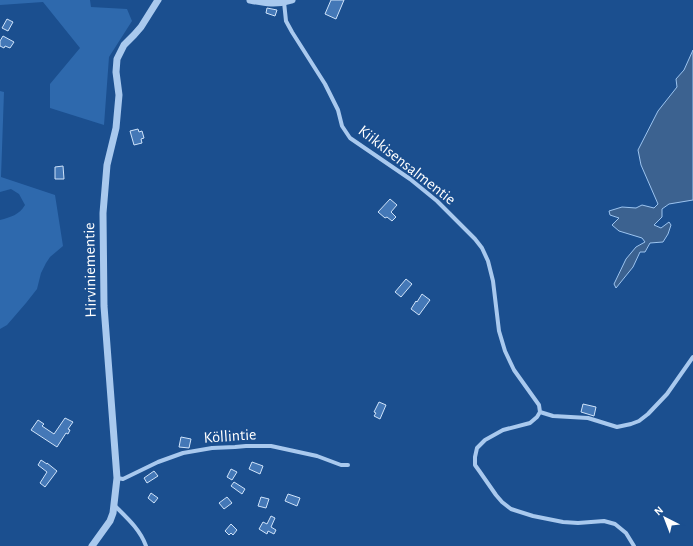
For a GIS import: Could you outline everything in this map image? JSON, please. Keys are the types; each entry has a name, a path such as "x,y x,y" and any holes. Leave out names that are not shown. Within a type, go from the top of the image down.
{"street":[{"name":"Hirviniementie","path":"92,546 110,521 113,512 117,478 104,306 103,213 107,165 116,128 118,95 116,72 117,59 124,45 134,35 158,0"},
{"path":"250,0 266,3 292,0"},
{"name":"Kiikkisensalmentie","path":"284,2 286,21 325,84 338,110 342,126 350,138 426,191 475,239 482,248 488,261 493,281 499,331 505,351 514,370 539,405 540,412"},
{"path":"634,546 626,533 615,524 604,521 578,523 562,522 533,516 511,509 496,495 475,465 477,448 485,440 503,430 530,423 540,412 553,416 588,418 617,427 639,421 648,414 667,394 693,357"},
{"name":"Köllintie","path":"117,478 123,479 158,462 183,453 212,448 246,446 271,446 317,456 342,465 348,465"},
{"path":"114,504 144,539 146,546"}],"shaded area":[{"path":"0,0 90,0 91,7 127,9 132,21 109,57 104,125 50,108 50,84 80,48 43,2 0,5"},
{"path":"693,50 693,200 669,204 662,209 662,217 654,225 661,228 669,222 671,225 668,234 663,242 650,243 645,252 640,252 633,267 616,288 614,284 626,259 636,247 645,242 642,238 619,231 612,225 619,218 610,215 609,211 622,207 636,208 642,205 654,208 658,204 641,165 638,150 658,111 677,87 676,79 684,70"},
{"path":"0,91 4,92 1,177 55,195 63,246 50,257 46,263 41,273 37,289 7,325 0,329 0,220 11,217 25,205 19,194 11,189 0,192"}],"building":[{"path":"331,0 344,0 336,19 325,14"},
{"path":"267,8 277,10 275,16 266,13"},
{"path":"7,19 13,22 8,31 2,28"},
{"path":"3,36 14,42 10,48 0,46 0,41"},
{"path":"138,129 139,132 142,131 144,138 141,139 142,143 134,145 130,131"},
{"path":"63,166 64,179 55,179 55,167"},
{"path":"390,199 397,205 391,212 396,217 392,221 387,217 385,218 378,212"},
{"path":"406,279 412,284 401,297 395,292"},
{"path":"422,294 430,300 419,315 411,309"},
{"path":"379,402 386,405 380,419 374,416 376,413 374,412"},
{"path":"583,404 596,407 594,416 581,412"},
{"path":"65,418 73,422 68,429 70,430 68,434 66,433 57,447 31,430 38,420 44,424 42,426 54,434"},
{"path":"181,437 191,439 189,448 179,447"},
{"path":"41,460 57,471 45,487 40,483 47,472 38,465"},
{"path":"252,462 263,466 260,474 249,469"},
{"path":"231,469 237,472 232,480 227,477"},
{"path":"154,471 158,476 147,483 144,478"},
{"path":"234,482 245,489 242,494 231,486"},
{"path":"151,493 158,498 154,503 148,498"},
{"path":"288,494 300,498 297,506 285,501"},
{"path":"227,497 232,503 224,509 219,503"},
{"path":"261,497 269,499 266,508 258,506"},
{"path":"271,516 275,518 271,527 276,530 274,534 268,531 267,534 259,529 263,522 267,524"},
{"path":"231,524 237,530 233,535 231,533 229,535 225,531"}]}
